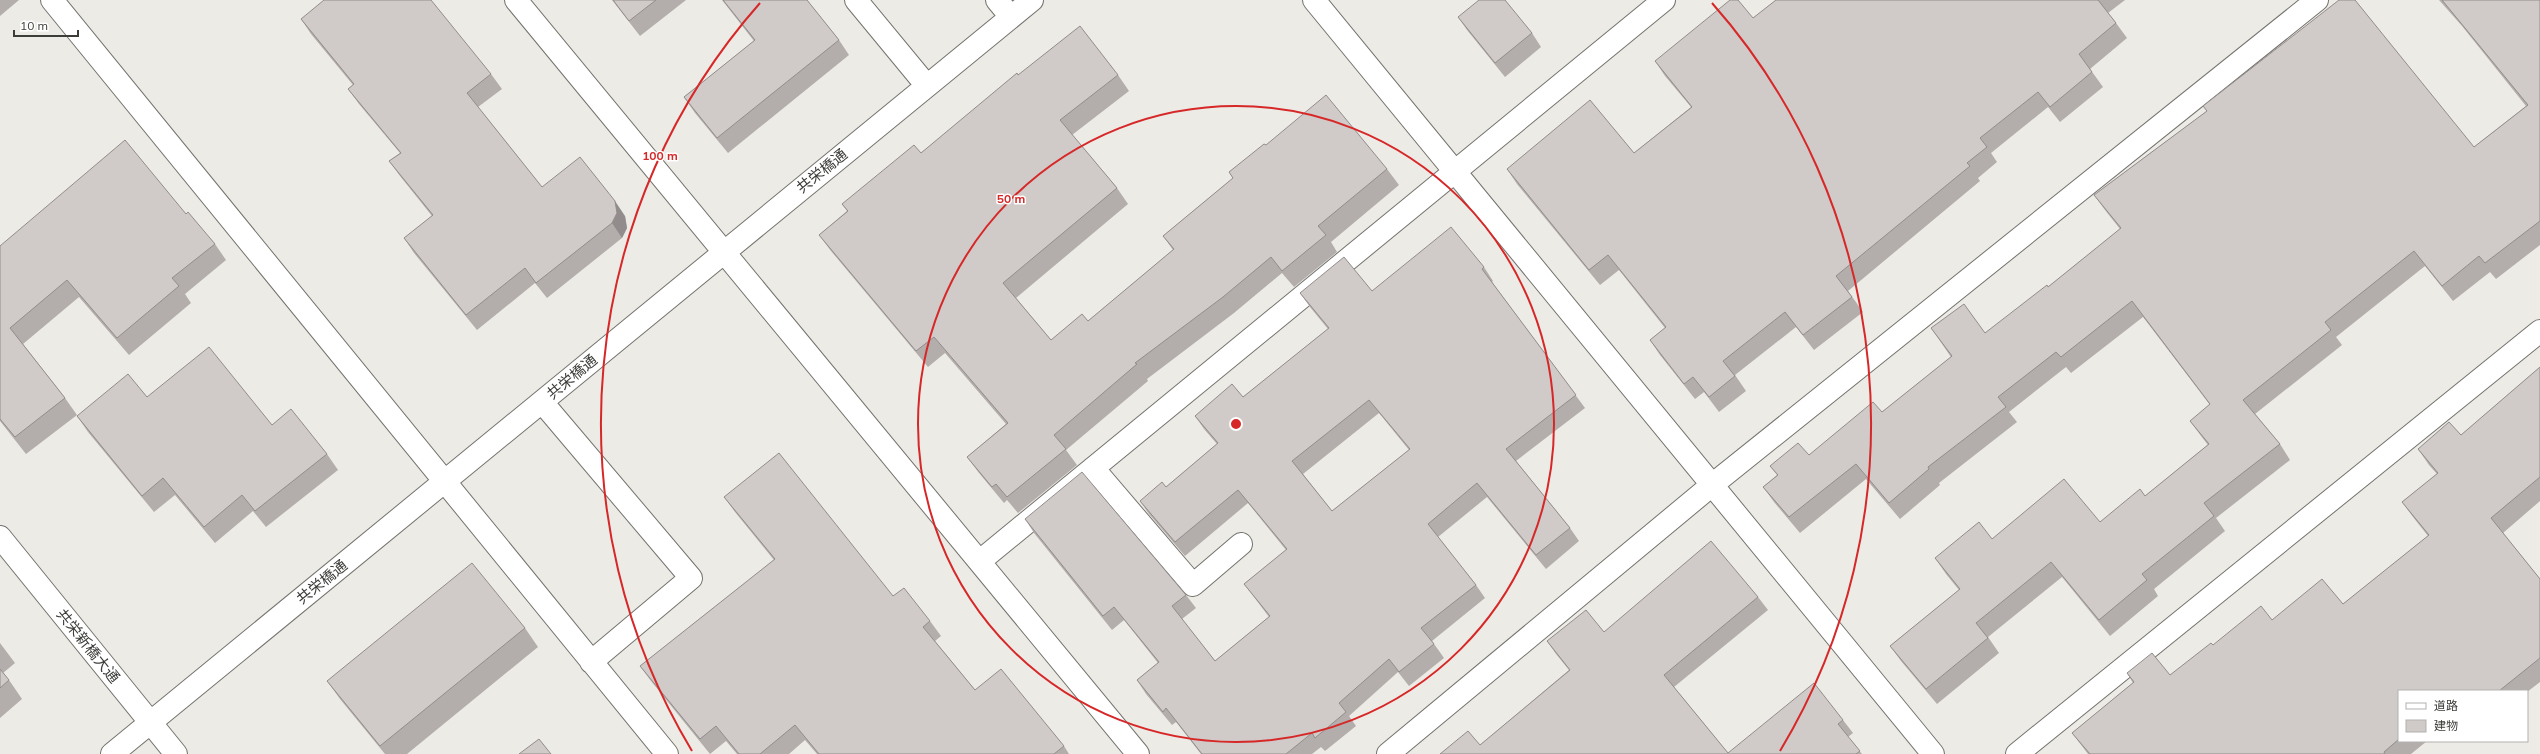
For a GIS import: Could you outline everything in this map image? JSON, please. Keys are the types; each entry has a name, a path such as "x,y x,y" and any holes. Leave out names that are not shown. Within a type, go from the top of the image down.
{"street":[{"path":"52,0 443,483 667,754"},
{"path":"516,0 1138,754"},
{"path":"856,0 927,86"},
{"path":"997,0 1011,17"},
{"name":"共栄橋通","path":"112,754 1032,0"},
{"path":"1314,0 1933,754"},
{"path":"980,561 1664,0"},
{"path":"1388,754 1712,485 2317,0"},
{"path":"2017,754 2540,331"},
{"path":"542,402 690,578 591,662"},
{"path":"1093,468 1193,585 1241,544"},
{"name":"共栄新橋大通","path":"0,537 176,754"}],"building":[{"path":"324,0 431,0 491,74 467,93 542,187 580,157 615,201 617,213 612,223 536,283 525,268 466,315 404,238 433,215 389,161 401,153 348,89 354,84 301,19"},
{"path":"613,0 656,0 629,21"},
{"path":"723,0 807,0 839,40 717,138 684,97 755,40"},
{"path":"1479,0 1505,0 1532,33 1495,63 1458,17"},
{"path":"1730,0 1738,0 1753,18 1776,0 2098,0 2116,23 2079,54 2092,72 2050,107 2038,92 1980,138 1987,147 1967,163 1970,166 1836,276 1852,297 1803,335 1785,312 1723,361 1735,376 1709,397 1693,377 1684,384 1650,340 1666,327 1608,255 1589,270 1507,169 1590,100 1634,153 1692,107 1655,61"},
{"path":"2339,0 2355,0 2474,147 2528,105 2442,0 2540,0 2540,221 2485,263 2479,256 2442,286 2414,251 2325,322 2331,330 2243,400 2280,444 2204,503 2214,516 2142,574 2147,580 2099,620 2051,562 1976,623 1988,638 1926,689 1890,646 1960,589 1935,558 1979,522 1992,539 2064,479 2100,522 2140,489 2145,496 2209,444 2190,421 2210,404 2132,301 2061,357 2056,352 1998,397 2006,407 1928,467 1929,469 1889,503 1856,464 1789,517 1763,487 1778,475 1770,466 1798,443 1809,455 1873,402 1882,412 1952,356 1931,328 1964,304 1985,333 2047,285 2048,287 2121,228 2094,195 2207,111 2203,106"},
{"path":"1080,26 1118,75 1060,120 1117,188 1003,283 1051,340 1082,314 1088,321 1174,249 1163,236 1233,178 1229,172 1264,144 1266,145 1326,95 1387,169 1318,226 1326,235 1282,271 1271,257 1223,297 1135,363 1137,364 1054,435 1066,449 1007,497 996,484 992,487 967,457 1008,423 934,337 916,351 819,235 848,211 842,204 914,145 921,153 1017,73 1018,75"},
{"path":"125,140 186,214 188,212 215,244 172,278 179,286 117,338 67,280 10,328 65,398 15,437 0,419 0,246"},
{"path":"1451,227 1484,267 1482,269 1576,395 1506,449 1570,528 1536,555 1477,483 1428,524 1476,585 1421,628 1434,644 1399,672 1389,659 1339,703 1346,712 1315,738 1312,733 1286,754 1202,754 1166,708 1163,712 1137,680 1159,662 1114,607 1103,616 1025,519 1082,472 1186,595 1172,606 1215,661 1270,616 1244,584 1287,549 1238,490 1175,542 1140,501 1162,482 1166,487 1218,443 1195,416 1232,384 1243,397 1329,328 1300,293 1344,257 1372,291","holes":["1369,400 1410,449 1332,511 1292,461"]},
{"path":"209,347 272,425 291,409 327,454 255,511 242,495 204,527 163,478 142,496 77,416 128,374 147,397"},
{"path":"2540,367 2540,477 2491,518 2540,579 2540,658 2500,690 2398,690 2398,740 2384,752 2385,754 2090,754 2072,733 2134,682 2127,673 2152,653 2170,675 2211,643 2213,645 2261,606 2272,620 2322,579 2343,604 2429,535 2402,502 2438,473 2418,449 2449,422 2461,435"},
{"path":"779,453 893,596 904,588 930,621 923,627 975,690 1001,669 1064,746 1054,754 819,754 795,725 760,754 739,754 716,726 700,739 640,666 775,559 724,497"},
{"path":"1711,541 1758,597 1664,675 1728,753 1814,683 1843,720 1838,724 1860,751 1856,754 1440,754 1468,731 1480,745 1570,670 1547,641 1586,610 1604,632"},
{"path":"472,563 525,628 380,746 327,681"},
{"path":"0,669 9,680 0,688"},
{"path":"539,739 551,754 519,754"}]}
